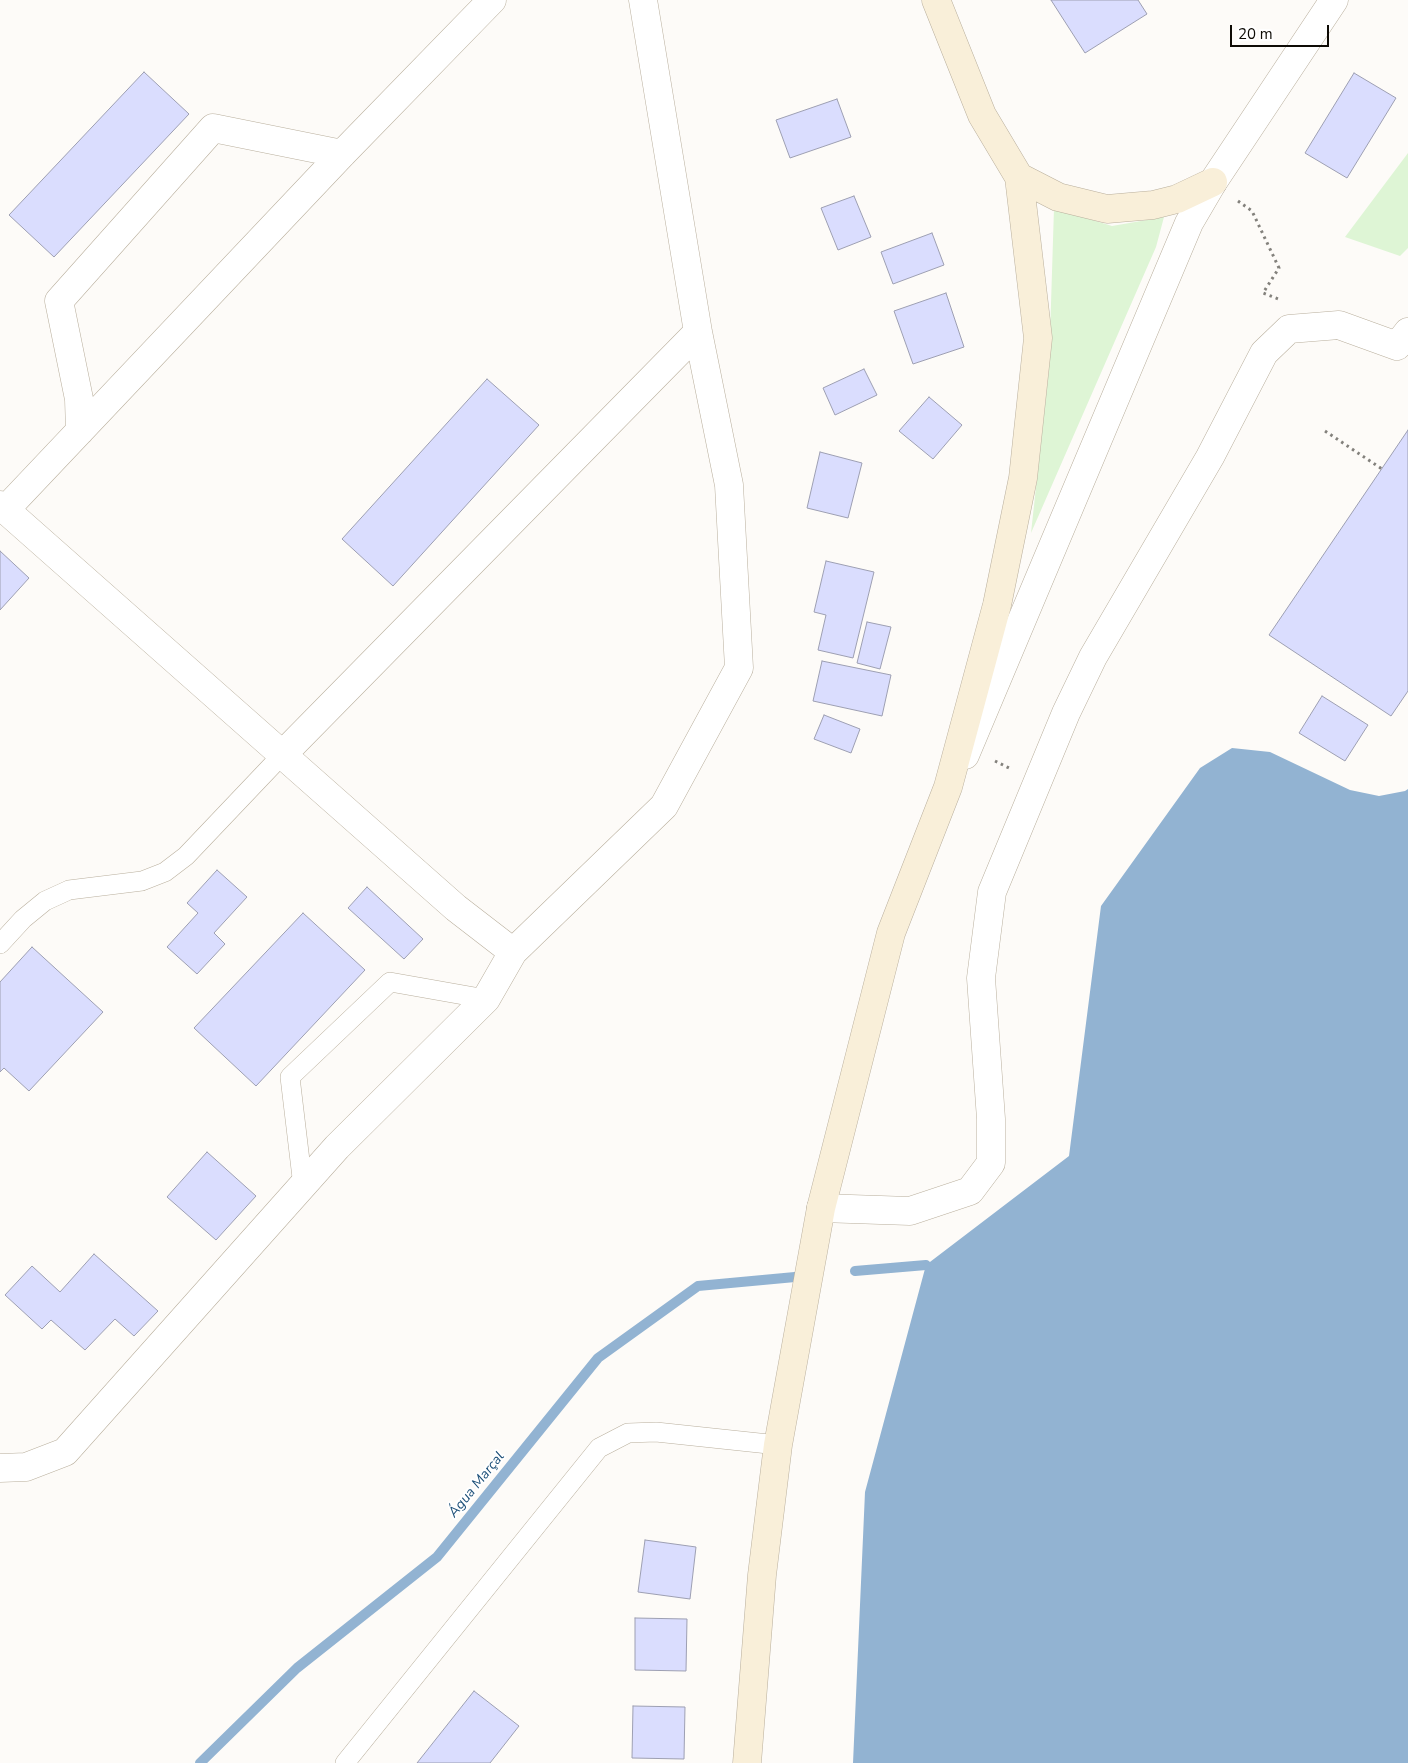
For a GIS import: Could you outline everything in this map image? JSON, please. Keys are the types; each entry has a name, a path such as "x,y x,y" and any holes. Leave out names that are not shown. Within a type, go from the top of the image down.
{"main road":[{"path":"747,1763 762,1575 778,1445 822,1208 891,933 948,786 997,606 1023,478 1038,338 1018,177 982,114 936,0"},
{"path":"1018,177 1058,198 1107,210 1177,199 1214,182"}],"street":[{"path":"492,0 342,154 80,431 2,508 456,908 513,952"},
{"path":"0,1468 26,1467 65,1452 337,1147 486,999 513,952 664,806 738,668 729,486 698,332 643,0"},
{"path":"948,786 969,747 1189,222 1334,0"},
{"path":"80,431 79,399 59,300 212,128 342,154"},
{"path":"822,1208 910,1211 970,1191 991,1163 981,978 992,892 1066,713 1093,657 1210,456 1264,354 1289,329 1339,325 1397,346 1408,332"},
{"path":"282,755 698,332"}],"lane":[{"path":"0,944 23,918 45,901 69,890 142,881 165,872 186,856 282,755"},
{"path":"302,1186 290,1077 390,982 486,999"},
{"path":"345,1763 598,1448 628,1433 656,1432 778,1445"}],"path":[{"path":"1214,182 1252,211 1279,268 1264,293 1283,301"},
{"path":"1325,432 1382,468"}],"green space":[{"path":"1408,153 1408,248 1400,256 1345,237"},
{"path":"1054,208 1112,226 1164,217 1156,247 1031,533 1049,368"}],"water":[{"path":"1232,748 1270,752 1350,790 1379,796 1408,789 1408,1763 853,1763 865,1492 926,1265 1069,1156 1101,906 1200,768"}],"building":[{"path":"1051,0 1138,0 1147,14 1085,53"},
{"path":"144,72 189,114 54,257 9,215"},
{"path":"1354,73 1396,98 1347,178 1305,153"},
{"path":"837,99 851,137 790,158 776,120"},
{"path":"854,196 871,237 838,250 821,208"},
{"path":"932,233 944,265 893,284 881,252"},
{"path":"946,293 964,347 913,364 894,311"},
{"path":"864,369 877,395 835,415 823,388"},
{"path":"487,379 539,425 393,586 342,539"},
{"path":"929,397 962,425 933,459 899,431"},
{"path":"1408,430 1408,691 1391,716 1269,635"},
{"path":"820,452 862,463 848,518 807,508"},
{"path":"0,551 29,578 0,610"},
{"path":"826,561 874,572 853,658 818,650 826,615 814,612"},
{"path":"867,622 891,627 880,669 857,663"},
{"path":"822,661 891,675 882,716 813,701"},
{"path":"1322,696 1368,725 1345,761 1299,733"},
{"path":"824,715 860,729 851,753 814,739"},
{"path":"217,870 247,897 214,933 225,944 197,974 167,947 198,913 187,903"},
{"path":"367,887 423,939 404,959 348,908"},
{"path":"303,913 365,970 256,1086 194,1028"},
{"path":"32,947 103,1012 29,1091 4,1068 0,1072 0,982"},
{"path":"207,1152 256,1196 216,1240 167,1197"},
{"path":"94,1254 158,1311 134,1336 115,1319 85,1350 51,1320 42,1329 5,1295 32,1266 60,1292"},
{"path":"645,1540 696,1547 690,1599 638,1592"},
{"path":"635,1618 687,1619 686,1671 635,1670"},
{"path":"474,1691 519,1726 490,1763 417,1763"},
{"path":"633,1706 685,1707 684,1759 632,1758"}],"waterway":[{"name":"Água Marçal","path":"855,1271 926,1265"},
{"name":"Água Marçal","path":"200,1763 297,1668 437,1557 598,1358 698,1286 795,1277"}]}
